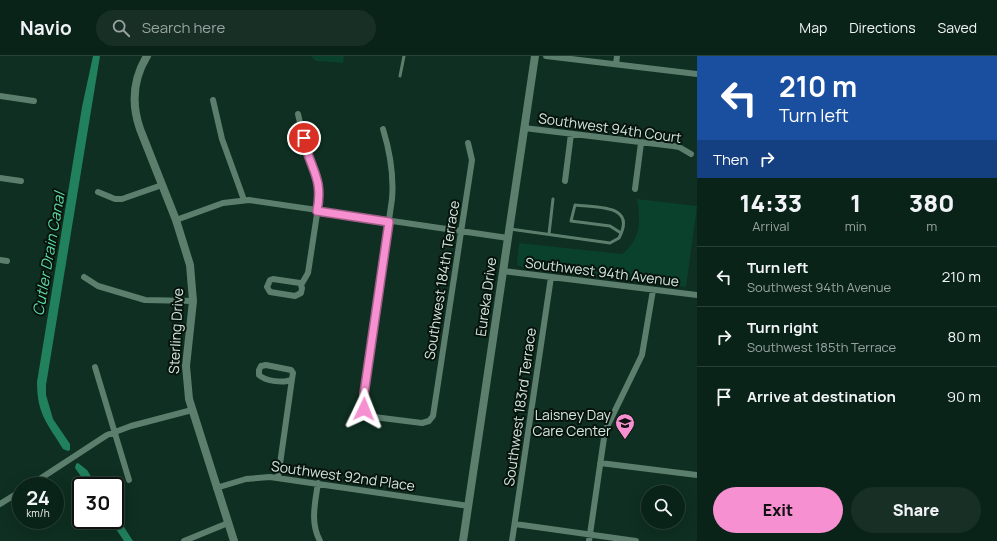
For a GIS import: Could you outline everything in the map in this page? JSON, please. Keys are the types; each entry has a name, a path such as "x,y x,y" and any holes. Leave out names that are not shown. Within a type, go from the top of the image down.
{"street":[{"name":"Sterling Drive","path":"147,56 136,79 134,106 140,129 176,220 190,265 193,301 186,366 188,389 192,410 234,541"},
{"name":"Eureka Drive","path":"463,541 535,56"},
{"path":"546,56 697,72"},
{"path":"616,64 617,56"},
{"path":"0,96 34,101"},
{"path":"213,100 222,139 244,200"},
{"path":"298,114 307,153 318,180 319,193 308,273 301,285 301,293 297,296 273,293 268,290 267,287 270,280 273,279 296,282 301,285"},
{"name":"Southwest 94th Court","path":"524,128 679,147 691,154"},
{"path":"383,129 388,145 392,177 389,222"},
{"path":"565,181 571,134"},
{"name":"Southwest 184th Terrace","path":"389,222 363,401 365,412 374,417 425,423 433,416 435,409 472,160 468,143"},
{"path":"635,190 641,143"},
{"path":"0,178 21,181"},
{"path":"98,192 115,199 122,199 162,185"},
{"path":"176,220 223,203 244,200 508,238"},
{"path":"0,260 8,261"},
{"name":"Southwest 94th Avenue","path":"503,271 697,295"},
{"name":"Southwest 183rd Terrace","path":"512,541 551,277"},
{"path":"84,278 98,286 144,300 193,301"},
{"path":"589,538 607,424 642,355 653,290"},
{"path":"278,478 292,379 292,371 286,368 263,365 259,370 259,375 264,378 284,382 292,379"},
{"path":"95,367 129,480"},
{"path":"43,477 114,432 192,410"},
{"path":"600,463 697,475"},
{"name":"Southwest 92nd Place","path":"216,488 254,478 278,478 468,506"},
{"path":"318,483 313,518 315,531 320,541"},
{"path":"0,504 12,497"},
{"path":"184,541 228,523"},
{"path":"515,524 589,538 636,541"}],"lane":[{"path":"400,76 404,56"},
{"path":"549,234 553,199"},
{"path":"510,229 610,243 619,238 621,233 623,222 622,216 617,211 574,205 571,221 610,226 621,233"}],"shaded area":[{"name":"Cutler Drain Canal","path":"93,56 100,56 46,385 46,395 53,419 70,444 70,450 68,451 63,449 44,418 39,403 37,382 82,107"},
{"path":"311,56 344,56 343,63 316,61"},
{"path":"637,199 697,206 686,287 522,267 517,265 519,243 622,254 633,242 638,229 639,214"},
{"path":"78,463 87,470 91,477 82,477 75,468 76,464"},
{"path":"124,527 133,541 124,541 116,529 124,529"}],"place":[{"name":"Laisney Day Care Center","path":"625,440"}],"route":[{"path":"304,138 307,153 318,180 319,201 317,211 389,222 364,394 364,409"}]}
